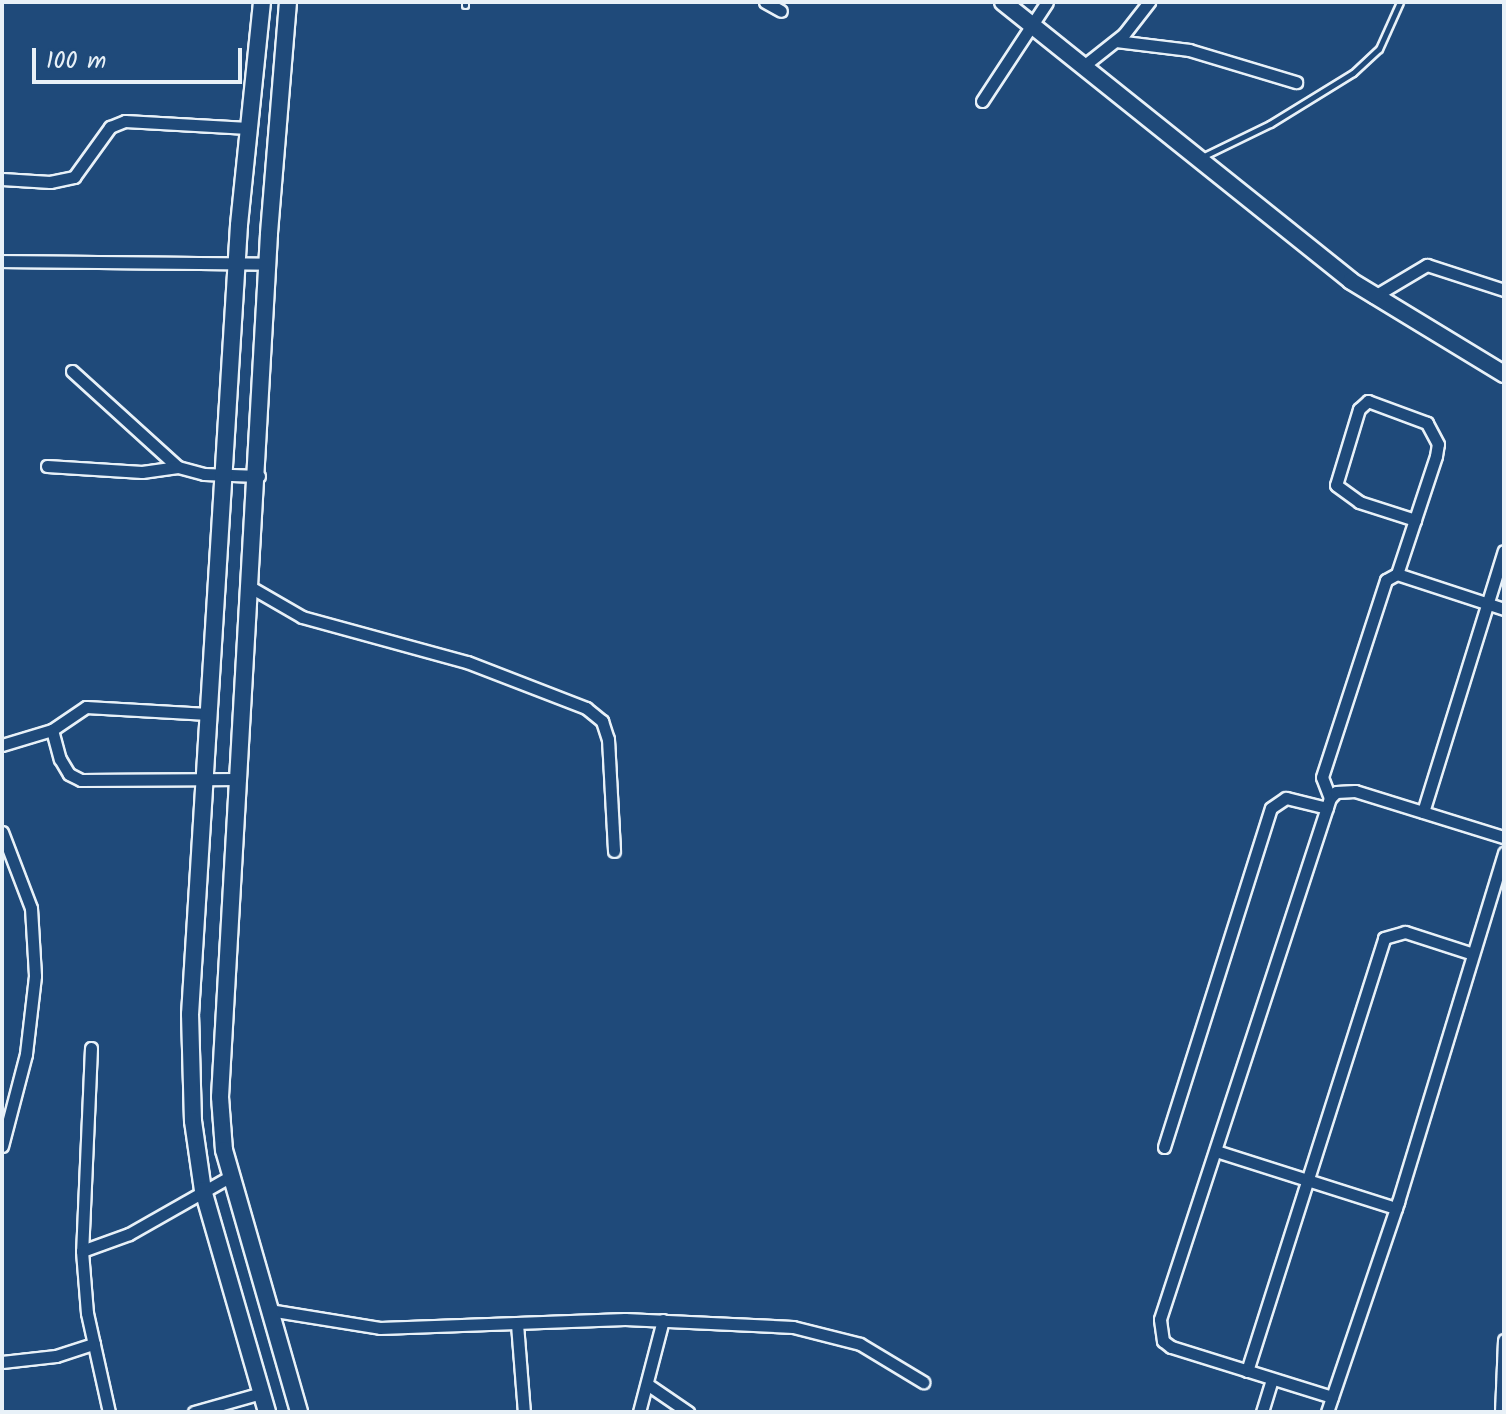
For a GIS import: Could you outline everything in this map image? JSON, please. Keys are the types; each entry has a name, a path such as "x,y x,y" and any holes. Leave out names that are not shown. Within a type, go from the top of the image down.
{"street":[{"path":"262,2 236,263 190,1014 193,1121 203,1190 267,1412"},
{"path":"288,2 268,264 259,476 220,1097 231,1176 299,1412"},
{"path":"765,2 781,11"},
{"path":"1003,2 1086,64 1351,281 1504,374"},
{"path":"982,101 1035,27 1047,2"},
{"path":"1086,64 1116,41 1149,2"},
{"path":"1116,41 1189,50 1296,82"},
{"path":"2,179 50,182 74,177 110,127 125,121 248,128"},
{"path":"2,261 268,264"},
{"path":"1373,297 1427,265 1504,290"},
{"path":"72,371 178,467"},
{"path":"1329,803 1323,787 1326,761 1380,589 1397,574 1415,520 1436,456 1436,432 1383,402 1368,401 1359,409 1336,485 1359,502 1415,520"},
{"path":"47,466 142,472 178,467 223,475 259,476"},
{"path":"1423,812 1504,551"},
{"path":"1397,574 1504,609"},
{"path":"252,588 302,617 467,662 586,708 602,721 608,739 614,851"},
{"path":"2,745 52,730 86,707 208,714"},
{"path":"52,730 60,759 69,774 81,780 240,779"},
{"path":"1332,1397 1171,1347 1159,1331 1329,803 1336,792 1355,791 1504,837"},
{"path":"1164,1147 1271,808 1286,798 1329,803"},
{"path":"2,832 31,908 35,976 26,1054 2,1146"},
{"path":"1327,1412 1396,1208 1504,853"},
{"path":"1247,1371 1304,1179 1384,938 1405,932 1473,954"},
{"path":"91,1048 82,1251 94,1344 109,1412"},
{"path":"1216,1151 1396,1208"},
{"path":"82,1251 129,1234 231,1176"},
{"path":"269,1310 380,1328 663,1320 793,1327 860,1344 923,1382"},
{"path":"639,1412 663,1320"},
{"path":"517,1324 524,1412"},
{"path":"1501,1412 1504,1340"},
{"path":"2,1362 56,1356 94,1344"},
{"path":"1262,1412 1272,1379"},
{"path":"647,1384 688,1412"},
{"path":"194,1412 261,1393"}],"lane":[{"path":"1201,157 1270,124 1353,73 1379,49 1400,2"}]}
